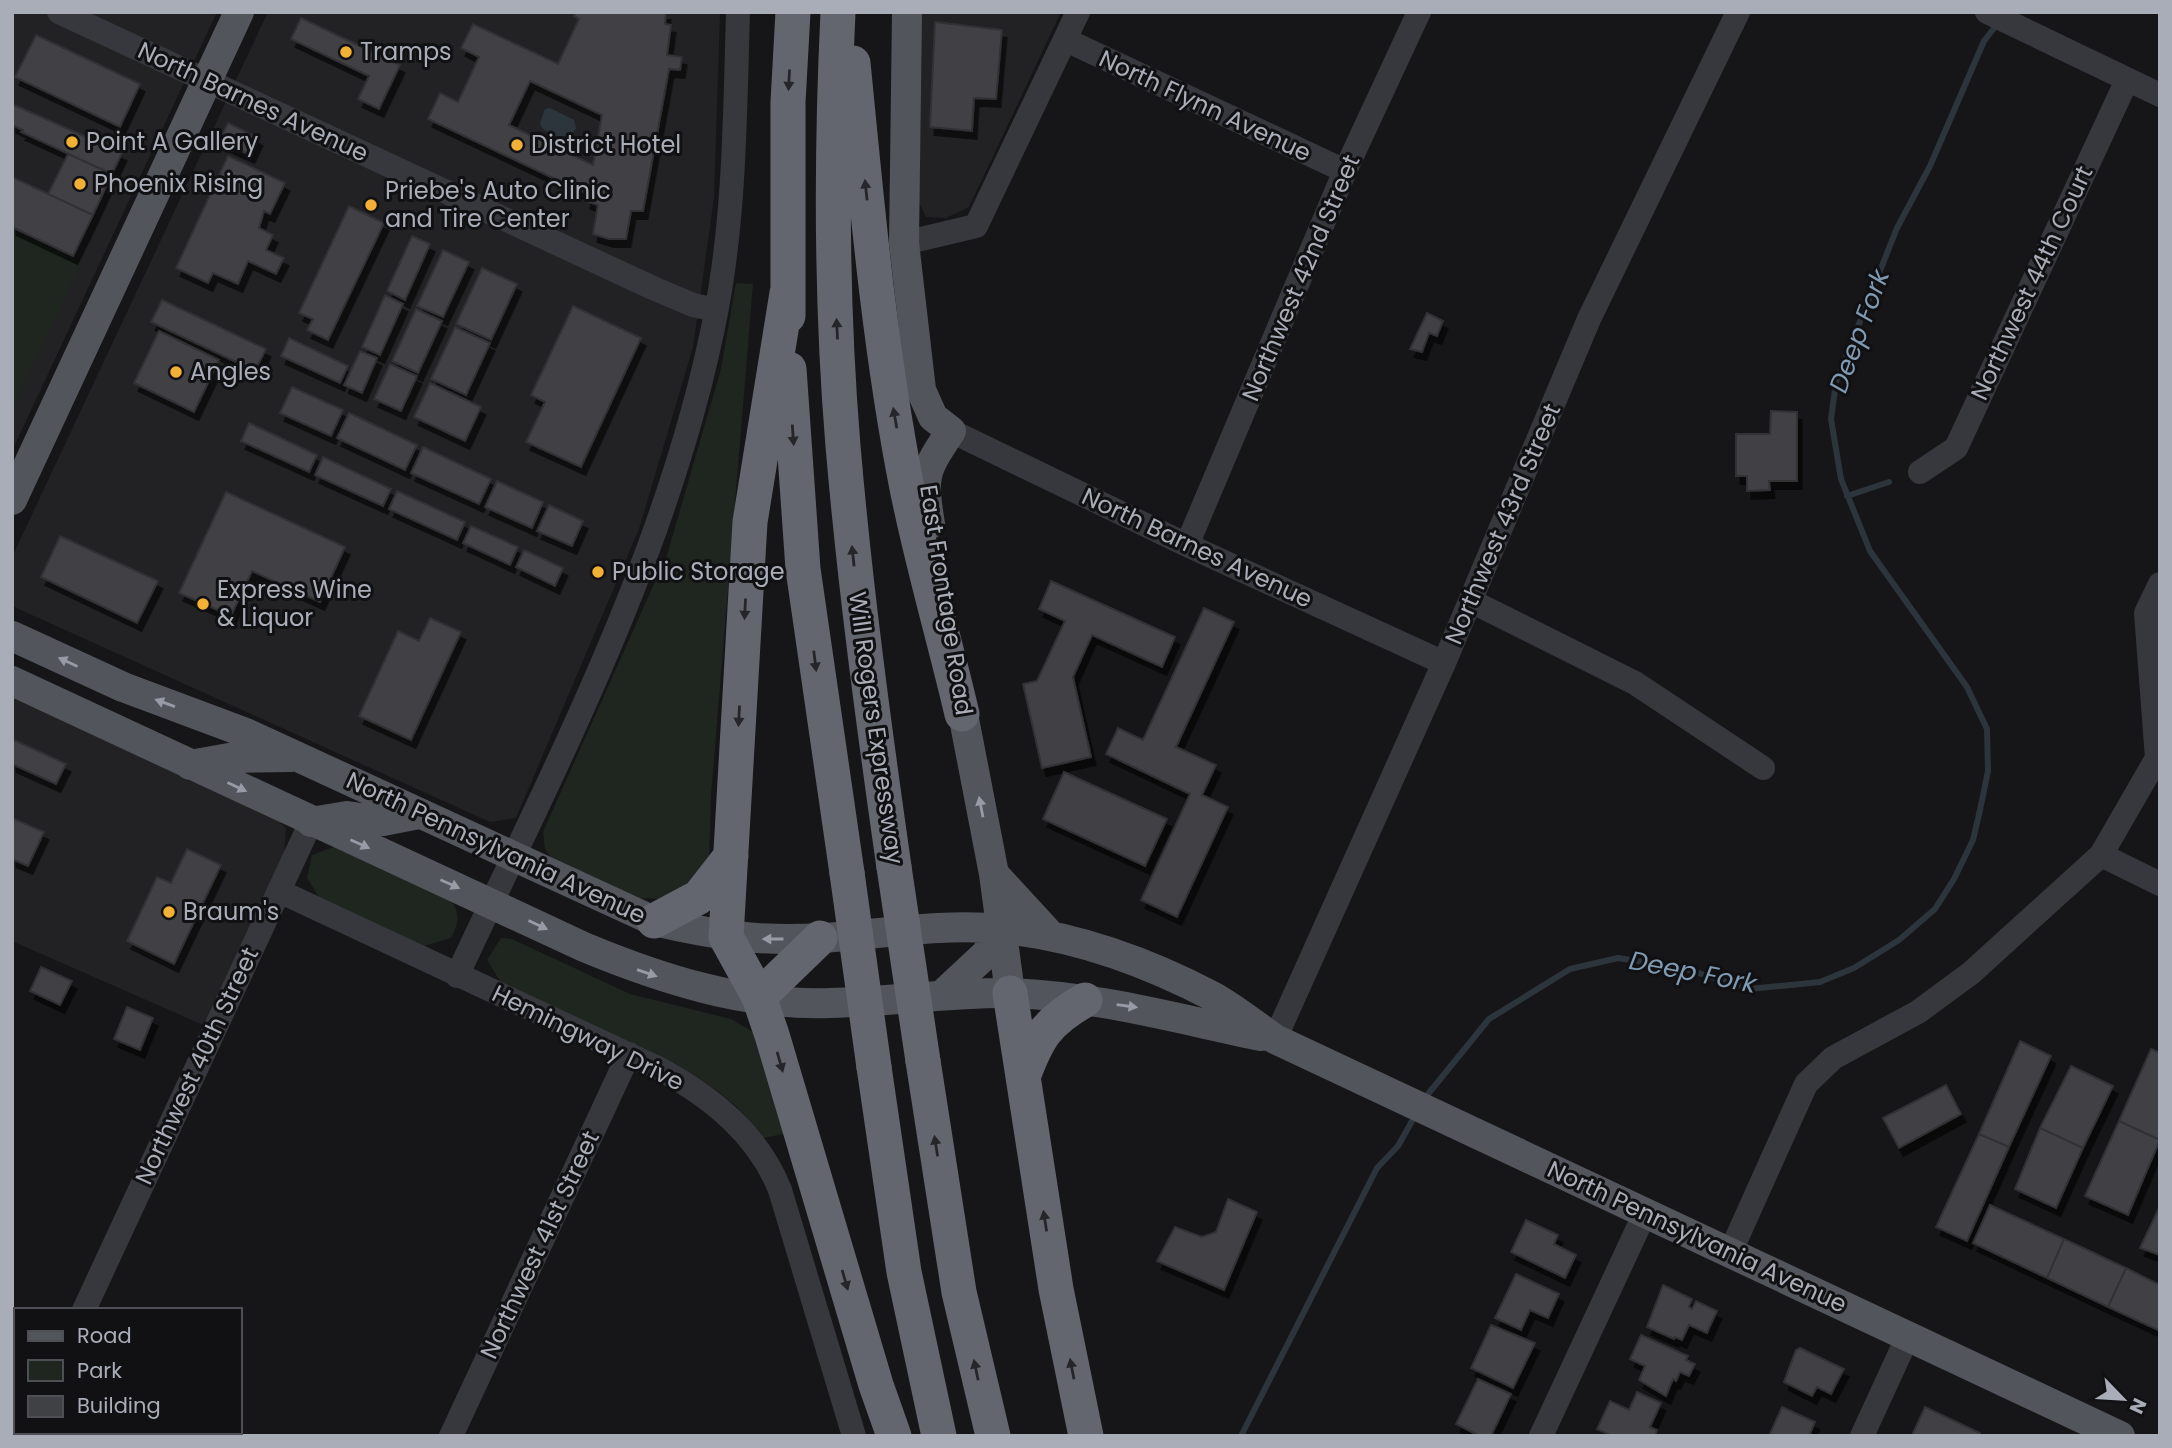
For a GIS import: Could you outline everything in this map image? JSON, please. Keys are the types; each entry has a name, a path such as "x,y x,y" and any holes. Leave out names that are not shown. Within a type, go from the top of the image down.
{"highway":[{"name":"Will Rogers Expressway","path":"793,12 788,102 787,293 803,569 904,1272 939,1436"},
{"name":"Will Rogers Expressway","path":"838,12 833,104 833,268 843,443 867,672 959,1292 993,1436"},
{"path":"848,12 879,323 890,391 906,486 962,714"},
{"path":"787,293 750,522 726,937 759,998 876,1385 894,1436"},
{"path":"654,921 699,897 731,856"},
{"path":"759,998 820,938"},
{"path":"1010,993 1056,1289 1086,1436"},
{"path":"1023,1077 1040,1036 1054,1020 1085,1000"}],"main road":[{"path":"12,500 239,12"},
{"path":"907,12 904,243 921,390 933,417 951,431"},
{"name":"East Frontage Road","path":"951,431 928,468 924,484 962,714 994,874 1010,993"},
{"name":"North Pennsylvania Avenue","path":"12,636 124,687 246,733 654,921 726,937 820,938 940,928 1001,929 1051,936 1155,970 1215,998 1275,1039 2120,1436"},
{"name":"North Pennsylvania Avenue","path":"12,681 311,822 644,972 697,987 759,998 828,1004 942,995 1010,993 1085,1000 1140,1008 1275,1039"},
{"path":"190,765 229,758 298,757"},
{"path":"311,822 347,816 383,821 419,814"},
{"path":"994,874 1051,936"},
{"path":"942,995 986,954 1001,929"}],"street":[{"name":"North Barnes Avenue","path":"59,12 662,292 693,306 716,310"},
{"path":"457,976 634,592 653,544 695,403 716,310 732,178 738,12"},
{"path":"904,243 976,226 1078,12"},
{"name":"Northwest 42nd Street","path":"1187,545 1345,171 1419,12"},
{"name":"Northwest 43rd Street","path":"1275,1039 1471,601 1588,319 1738,12"},
{"path":"1987,12 2160,95"},
{"name":"North Flynn Avenue","path":"1066,40 1345,171"},
{"name":"Northwest 44th Court","path":"1920,472 1956,448 2127,80"},
{"name":"North Barnes Avenue","path":"951,431 1187,545 1444,663"},
{"path":"1730,1253 1806,1084 1833,1058 1918,1012 1971,973 2102,855 2157,758 2146,613 2160,584"},
{"path":"1471,601 1635,683 1763,768"},
{"name":"Northwest 40th Street","path":"85,1308 311,822"},
{"path":"2102,855 2160,884"},
{"name":"Hemingway Drive","path":"279,891 629,1054 684,1082 716,1105 746,1135 770,1167 780,1190 854,1436"},
{"name":"Northwest 41st Street","path":"451,1436 629,1054"},
{"path":"1541,1436 1645,1213"},
{"path":"1862,1436 1908,1336"}],"shaded area":[{"path":"12,12 217,12 12,451"},
{"path":"268,12 720,12 714,198 693,347 639,529 516,818 490,822 12,606 12,557"},
{"path":"919,12 1061,12 969,207 946,218 926,217 912,188"},
{"path":"550,108 574,120 576,128 571,136 553,136 542,128 540,123 545,109"},
{"path":"12,696 265,809 286,828 284,854 203,1025 12,941"}],"green space":[{"path":"12,229 82,261 12,409"},
{"path":"736,283 753,284 711,796 709,861 693,886 664,899 637,898 556,863 545,849 543,832 667,555 721,369"},
{"path":"339,845 449,897 457,917 451,938 424,946 319,897 307,878 312,855"},
{"path":"501,938 512,939 630,994 731,1019 753,1032 767,1052 788,1133 763,1138 737,1107 676,1064 500,981 487,960"}],"building":[{"name":"District Hotel","path":"576,12 666,12 665,24 671,25 667,55 682,57 680,70 669,69 643,211 631,211 626,239 609,239 593,234 598,205 586,201 587,194 428,119 440,93 458,102 479,57 461,48 473,24 558,64 579,19 574,16","holes":["530,81 602,115 593,165 509,125"]},
{"name":"Tramps","path":"301,18 400,65 379,109 358,99 369,76 291,39"},
{"path":"935,22 1002,30 996,99 974,98 972,131 930,127"},
{"path":"36,35 140,84 120,127 15,77"},
{"name":"Point A Gallery","path":"12,104 122,153 112,174 21,132 23,130 12,125"},
{"path":"228,123 258,138 250,155 219,141"},
{"name":"Phoenix Rising","path":"68,154 112,174 93,215 48,194"},
{"path":"228,156 285,183 270,214 264,211 259,228 273,235 266,250 284,258 276,274 248,261 238,284 213,273 208,283 176,268"},
{"path":"12,177 93,215 73,256 12,227"},
{"path":"349,206 384,223 328,340 307,330 313,319 299,313"},
{"path":"412,236 430,244 405,300 387,291"},
{"path":"443,250 469,262 443,317 417,306"},
{"path":"482,268 517,284 491,340 456,324"},
{"path":"385,295 403,304 380,355 362,347"},
{"path":"162,300 266,349 255,371 151,322"},
{"path":"573,306 641,338 581,467 526,442 545,402 531,395"},
{"path":"416,309 442,321 418,373 392,361"},
{"path":"1427,313 1443,321 1437,336 1429,333 1422,352 1410,349"},
{"path":"455,327 490,343 466,395 431,379"},
{"name":"Angles","path":"159,331 219,360 194,412 134,383"},
{"path":"289,338 348,366 340,383 281,356"},
{"path":"360,351 377,358 362,393 344,385"},
{"path":"390,364 417,376 401,411 374,399"},
{"path":"430,383 481,407 465,441 414,417"},
{"path":"292,387 343,410 331,436 280,413"},
{"path":"1771,411 1797,412 1797,481 1769,481 1770,490 1747,491 1747,476 1736,476 1736,434 1770,434"},
{"path":"349,413 417,445 405,470 337,438"},
{"path":"249,423 317,455 309,472 241,441"},
{"path":"423,447 491,479 479,504 411,473"},
{"path":"323,457 391,489 383,506 315,475"},
{"path":"497,481 543,502 532,528 485,507"},
{"path":"397,491 465,522 457,540 389,509"},
{"path":"226,492 345,547 320,602 252,571 231,616 179,593"},
{"path":"549,505 583,521 572,546 537,531"},
{"path":"471,526 518,547 510,565 463,543"},
{"path":"60,536 158,581 137,623 41,577"},
{"path":"524,550 563,568 555,586 516,567"},
{"path":"1051,581 1175,637 1162,667 1092,635 1073,677 1091,757 1042,768 1023,684 1037,681 1065,621 1039,609"},
{"path":"1204,608 1234,622 1176,747 1216,765 1202,795 1228,807 1177,917 1141,900 1190,794 1106,754 1118,728 1143,740"},
{"path":"430,618 461,632 411,740 359,716 398,631 419,641"},
{"path":"12,739 66,764 56,784 12,764"},
{"path":"1064,772 1167,819 1145,866 1043,819"},
{"path":"12,818 44,832 28,866 12,859"},
{"name":"Braum's","path":"187,849 221,865 174,964 127,941 157,877 171,883"},
{"path":"41,967 72,981 60,1005 30,991"},
{"path":"127,1007 153,1018 140,1050 114,1039"},
{"path":"2020,1041 2051,1056 2009,1147 1979,1134"},
{"path":"2151,1049 2160,1053 2160,1140 2119,1121"},
{"path":"2071,1066 2113,1086 2083,1148 2040,1128"},
{"path":"1946,1085 1961,1114 1899,1148 1883,1118"},
{"path":"2119,1121 2160,1140 2128,1215 2085,1196"},
{"path":"2040,1128 2083,1148 2056,1208 2015,1189"},
{"path":"1979,1134 2009,1147 1967,1241 1936,1227"},
{"path":"1228,1199 1257,1212 1224,1290 1157,1261 1175,1227 1202,1237 1216,1232"},
{"path":"1990,1205 2064,1239 2047,1278 1973,1243"},
{"path":"2160,1206 2160,1255 2140,1248"},
{"path":"1526,1220 1558,1235 1554,1244 1576,1255 1565,1278 1511,1252"},
{"path":"2064,1239 2126,1268 2108,1307 2047,1278"},
{"path":"2126,1268 2160,1285 2160,1331 2108,1307"},
{"path":"1516,1274 1559,1294 1548,1318 1530,1310 1521,1330 1495,1318"},
{"path":"1663,1285 1692,1299 1689,1307 1692,1309 1696,1301 1717,1311 1707,1333 1689,1325 1682,1340 1647,1327"},
{"path":"1491,1325 1535,1343 1513,1388 1471,1368"},
{"path":"1641,1335 1688,1356 1686,1360 1695,1364 1689,1376 1680,1372 1676,1381 1673,1379 1666,1396 1639,1380 1645,1366 1630,1359"},
{"path":"1800,1348 1844,1369 1831,1394 1817,1387 1812,1396 1784,1382 1796,1350"},
{"path":"1478,1379 1511,1394 1491,1436 1480,1436 1456,1424"},
{"path":"1637,1392 1661,1403 1650,1427 1657,1430 1655,1436 1612,1436 1597,1429 1610,1401 1629,1410"},
{"path":"1782,1407 1815,1422 1809,1436 1769,1436"},
{"path":"1925,1407 1980,1433 1979,1436 1915,1436 1913,1433"}],"waterway":[{"name":"Deep Fork","path":"1424,1099 1489,1019 1570,969 1618,958 1686,969 1749,989 1820,982 1854,968 1899,940 1935,909 1954,879 1973,840 1980,810 1988,771 1987,729 1967,687 1870,551 1841,479 1831,419 1836,382 1897,228 1930,166 1984,41 1998,23"},
{"path":"1847,496 1889,482"},
{"name":"Deep Fork","path":"1241,1436 1377,1168 1398,1146 1416,1114"}],"place":[{"name":"Tramps","path":"346,52"},
{"name":"Point A Gallery","path":"72,142"},
{"name":"District Hotel","path":"517,145"},
{"name":"Phoenix Rising","path":"80,184"},
{"name":"Priebe's Auto Clinic and Tire Center","path":"371,205"},
{"name":"Angles","path":"176,372"},
{"name":"Public Storage","path":"598,572"},
{"name":"Express Wine & Liquor","path":"203,604"},
{"name":"Braum's","path":"169,912"}]}
